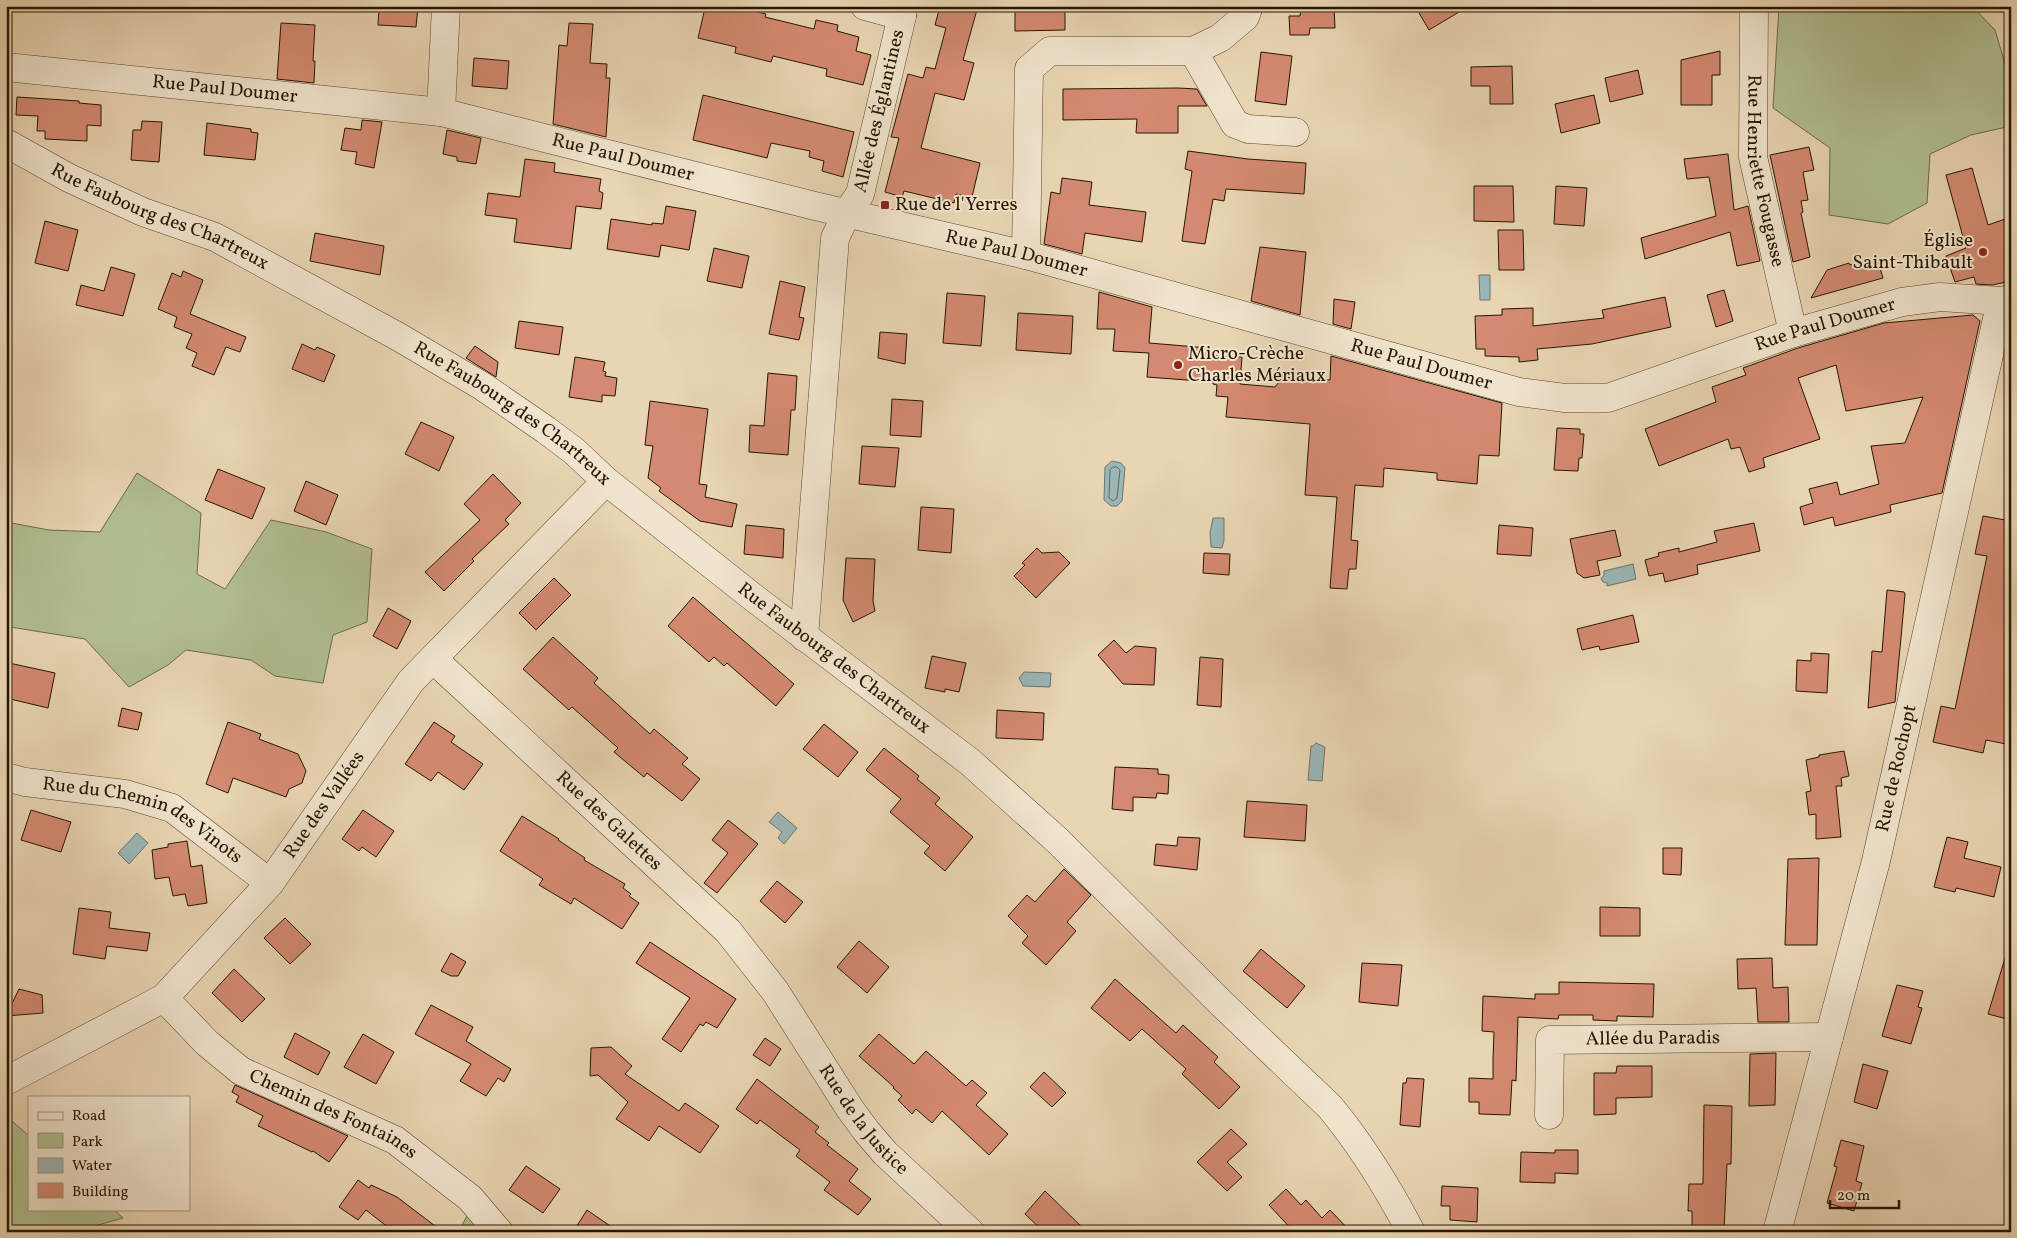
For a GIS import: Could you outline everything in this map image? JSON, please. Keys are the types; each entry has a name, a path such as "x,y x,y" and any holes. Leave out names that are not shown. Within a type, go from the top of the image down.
{"street":[{"path":"441,112 446,6"},
{"path":"865,6 902,11"},
{"path":"1026,256 1029,69 1050,51 1193,51 1220,38 1245,17 1249,6"},
{"name":"Rue Henriette Fougasse","path":"1754,6 1753,157 1793,333"},
{"name":"Allée des Églantines","path":"847,213 860,194 902,11"},
{"path":"1193,51 1235,124 1248,129 1295,132"},
{"name":"Rue Paul Doumer","path":"6,67 441,112 1026,256 1520,392 1565,398 1608,398 1793,333 1902,302 1940,297 2006,300"},
{"name":"Rue Faubourg des Chartreux","path":"6,143 69,178 143,212 215,237 397,336 482,386 574,451 606,481 804,637 970,762 1058,841 1223,1005 1330,1107 1375,1166 1410,1232"},
{"path":"804,637 836,238 847,213"},
{"name":"Rue de Rochopt","path":"1777,1232 1876,861 2006,300"},
{"name":"Rue des Vallées","path":"6,1081 164,998 270,883 411,681 606,481"},
{"name":"Rue des Galettes","path":"433,660 728,931 776,991"},
{"name":"Rue du Chemin des Vinots","path":"6,777 25,782 125,794 172,808 270,883"},
{"name":"Rue de la Justice","path":"776,991 850,1109 867,1132 885,1153 970,1232"},
{"name":"Chemin des Fontaines","path":"164,998 206,1043 241,1071 395,1140 470,1198 499,1232"},
{"name":"Allée du Paradis","path":"1549,1115 1550,1040 1828,1037"},
{"path":"6,1086 6,1101"}],"green space":[{"path":"1779,6 1972,6 1995,30 2011,84 2011,126 1971,135 1930,154 1927,203 1888,224 1829,215 1830,148 1773,108"},
{"path":"137,473 201,513 197,574 225,589 271,520 326,532 372,549 367,622 333,635 323,683 275,676 251,660 186,650 168,665 129,687 85,639 10,627 6,622 6,522 49,530 100,532"},
{"path":"12,1121 28,1135 28,1210 114,1210 123,1218 84,1229 83,1232 6,1232 6,1127"},
{"path":"471,1209 490,1232 458,1232"}],"water":[{"path":"1479,275 1490,275 1490,300 1480,300"},
{"path":"1112,461 1121,463 1125,468 1122,501 1117,506 1111,506 1104,500 1105,467"},
{"path":"1213,518 1224,518 1222,548 1211,547 1210,533"},
{"path":"1633,564 1636,579 1607,586 1607,583 1601,579 1604,571"},
{"path":"1024,672 1051,673 1050,687 1023,686 1019,678"},
{"path":"1316,743 1325,747 1322,781 1308,780 1311,746"},
{"path":"778,812 797,828 784,844 778,838 782,832 769,822"},
{"path":"137,833 148,843 129,864 118,853"}],"building":[{"path":"379,6 418,6 416,27 378,25"},
{"path":"722,6 746,6 746,9 766,14 765,17 814,29 816,20 838,25 837,31 859,37 856,51 871,55 863,85 826,76 827,69 773,56 771,62 735,53 736,47 698,38 705,8 721,11"},
{"path":"940,6 978,6 963,60 974,63 964,100 935,93 921,148 980,163 972,197 956,194 954,203 904,191 902,197 885,192 899,138 891,137 908,74 923,78 926,67 935,69 946,28 935,25"},
{"path":"1015,6 1065,6 1065,30 1015,31"},
{"path":"1301,6 1334,6 1335,28 1310,28 1309,35 1290,35 1289,16 1300,16"},
{"path":"1415,6 1469,6 1429,30"},
{"path":"281,23 315,25 314,83 277,79"},
{"path":"569,23 593,24 590,63 607,64 606,78 610,78 606,137 553,124 559,45 567,46"},
{"path":"1720,51 1720,75 1712,75 1712,105 1681,105 1681,60"},
{"path":"1261,52 1292,56 1286,105 1255,101"},
{"path":"474,58 509,61 507,89 472,86"},
{"path":"1512,66 1513,104 1490,104 1490,86 1471,86 1471,67"},
{"path":"1638,70 1643,94 1610,102 1605,78"},
{"path":"1063,89 1197,89 1207,106 1178,106 1178,133 1136,133 1137,119 1063,120"},
{"path":"703,95 854,132 843,177 822,171 824,161 809,157 810,151 771,143 767,158 693,140"},
{"path":"1594,95 1600,123 1561,133 1555,104"},
{"path":"17,97 79,101 79,103 101,105 101,126 87,125 87,141 45,139 45,131 37,131 38,116 16,115"},
{"path":"362,120 382,122 374,168 355,164 357,152 341,150 345,128 361,130"},
{"path":"142,121 162,122 159,162 131,160 133,130 141,130"},
{"path":"207,123 251,129 251,132 258,133 255,160 204,155"},
{"path":"447,130 481,138 476,164 457,161 457,157 443,154"},
{"path":"1809,147 1814,170 1803,172 1808,200 1801,201 1803,212 1801,213 1810,257 1793,262 1770,155"},
{"path":"1188,151 1248,159 1306,163 1304,194 1226,189 1224,201 1213,199 1205,244 1182,241 1192,171 1185,169"},
{"path":"1728,154 1734,210 1748,206 1760,261 1737,266 1730,232 1645,259 1641,238 1716,216 1709,177 1687,179 1684,159"},
{"path":"525,159 555,163 554,172 601,179 599,191 603,193 601,209 576,206 571,249 514,242 517,219 485,215 488,193 520,197"},
{"path":"1972,168 1988,225 2011,217 2011,281 1992,285 1976,284 1974,277 1955,282 1946,256 1966,248 1946,175"},
{"path":"1062,178 1092,182 1089,205 1146,212 1142,242 1085,233 1082,254 1044,244 1051,192 1060,194"},
{"path":"1474,186 1513,186 1514,222 1474,221"},
{"path":"1556,186 1587,188 1584,226 1554,224"},
{"path":"666,206 696,211 689,250 661,245 659,257 607,249 611,219 652,225 652,223 663,224"},
{"path":"45,221 78,230 68,271 35,263"},
{"path":"1498,230 1523,230 1524,270 1499,270"},
{"path":"315,233 384,246 380,275 310,261"},
{"path":"1260,247 1306,252 1300,315 1251,301"},
{"path":"714,248 749,256 742,288 707,281"},
{"path":"1877,258 1883,278 1811,298 1827,270 1849,263 1850,265"},
{"path":"111,267 135,274 123,316 76,305 81,285 104,291"},
{"path":"183,271 203,280 190,314 246,337 240,352 226,347 214,375 192,366 197,353 186,348 192,334 174,327 177,317 158,309 172,273 181,277"},
{"path":"780,281 805,287 799,317 804,318 799,340 769,334"},
{"path":"1724,290 1733,321 1716,327 1707,295"},
{"path":"1099,292 1152,307 1149,343 1209,348 1208,355 1242,357 1240,384 1275,387 1283,377 1330,380 1331,356 1502,403 1499,456 1479,455 1477,484 1437,480 1437,473 1384,468 1383,487 1355,485 1351,540 1358,541 1356,569 1349,569 1347,589 1330,588 1337,497 1305,495 1310,424 1226,417 1228,397 1216,396 1217,385 1213,384 1213,382 1147,377 1149,353 1113,351 1115,329 1097,329"},
{"path":"947,293 985,296 981,346 943,343"},
{"path":"1665,297 1671,327 1592,344 1537,349 1538,360 1519,362 1519,357 1485,356 1485,349 1476,349 1475,316 1502,315 1502,309 1533,308 1533,326 1604,318 1602,310"},
{"path":"1334,299 1355,302 1351,329 1333,324"},
{"path":"1018,313 1073,316 1071,354 1016,350"},
{"path":"1973,315 1980,321 1942,493 1890,505 1891,512 1835,526 1833,517 1804,525 1800,507 1813,503 1809,489 1837,482 1840,495 1879,484 1871,446 1905,443 1923,397 1846,411 1836,365 1798,378 1820,439 1763,458 1765,467 1749,472 1740,447 1731,449 1728,439 1659,466 1645,429 1716,402 1712,387 1746,375 1743,368 1798,348 1884,323"},
{"path":"519,321 563,327 559,355 515,348"},
{"path":"880,332 907,334 905,364 878,358"},
{"path":"302,344 315,350 317,347 335,355 324,382 292,369"},
{"path":"475,346 498,362 496,377 466,358"},
{"path":"575,357 605,362 603,371 606,372 605,376 617,378 615,396 602,395 602,402 569,397"},
{"path":"768,373 797,376 795,410 791,410 788,455 749,452 750,425 764,426"},
{"path":"892,399 923,401 921,437 890,435"},
{"path":"650,401 708,409 699,484 707,485 705,497 737,504 732,527 700,521 659,491 661,488 648,478 653,446 645,445"},
{"path":"421,422 454,437 439,471 405,454"},
{"path":"1557,428 1580,429 1580,434 1584,434 1582,458 1579,458 1578,471 1554,470"},
{"path":"862,446 899,448 895,487 859,484"},
{"path":"218,469 265,488 252,519 205,500"},
{"path":"493,474 521,503 505,520 509,524 472,559 474,561 444,591 425,572 480,520 464,504"},
{"path":"306,481 338,495 326,525 294,511"},
{"path":"921,507 954,509 951,553 918,550"},
{"path":"1983,516 2011,521 2011,745 1986,740 1983,753 1933,742 1941,706 1955,709 1987,556 1975,554"},
{"path":"1754,523 1760,551 1697,565 1698,574 1665,582 1663,573 1649,576 1645,560 1659,556 1658,553 1679,548 1679,552 1717,542 1714,531"},
{"path":"746,525 784,529 783,558 744,554"},
{"path":"1499,525 1533,528 1531,556 1497,554"},
{"path":"1615,530 1621,556 1597,561 1600,575 1584,578 1577,573 1570,539"},
{"path":"1037,548 1042,553 1059,552 1070,563 1036,598 1014,576 1025,565 1022,563"},
{"path":"1204,553 1230,554 1229,575 1203,573"},
{"path":"846,558 875,559 873,601 875,611 853,622 843,600"},
{"path":"554,578 571,595 536,630 519,613"},
{"path":"1887,590 1904,592 1905,594 1895,702 1868,708 1872,651 1882,652"},
{"path":"693,597 794,684 776,706 727,663 724,666 714,657 709,662 668,626"},
{"path":"388,608 411,621 397,649 373,636"},
{"path":"1633,615 1639,642 1600,650 1599,646 1582,650 1577,629"},
{"path":"553,637 598,678 594,683 650,734 654,729 688,758 682,764 700,779 682,801 647,773 644,777 614,752 618,748 572,707 569,710 523,669"},
{"path":"1114,640 1126,653 1135,646 1156,648 1154,685 1123,684 1098,655"},
{"path":"1811,653 1829,654 1827,693 1796,691 1797,660 1811,661"},
{"path":"932,656 966,663 959,692 945,689 945,692 925,688"},
{"path":"1200,657 1223,659 1221,707 1197,705"},
{"path":"9,663 55,673 48,708 6,698 6,674"},
{"path":"122,708 142,713 138,730 118,726"},
{"path":"997,710 1044,713 1043,740 996,738"},
{"path":"228,722 261,734 259,739 298,754 306,771 302,783 289,789 286,797 233,778 228,793 206,784"},
{"path":"434,722 455,736 451,742 483,764 464,790 438,772 431,781 405,764"},
{"path":"824,724 858,752 838,777 803,749"},
{"path":"884,748 919,776 917,779 940,798 935,804 973,837 945,871 924,853 930,846 890,812 901,799 866,770"},
{"path":"1844,751 1849,776 1841,778 1842,786 1836,786 1841,837 1816,839 1816,814 1809,815 1806,792 1811,791 1806,760 1819,757 1819,755"},
{"path":"1115,767 1158,769 1158,774 1169,775 1168,794 1157,793 1156,798 1133,797 1133,811 1112,809"},
{"path":"1247,801 1307,805 1305,841 1244,837"},
{"path":"31,810 71,822 61,852 21,840"},
{"path":"363,810 394,831 376,857 362,847 359,851 342,839"},
{"path":"522,816 559,839 585,858 584,860 625,884 623,888 631,894 629,896 639,903 622,929 574,898 571,904 539,885 543,879 500,851"},
{"path":"728,820 758,844 717,893 704,883 728,853 712,840"},
{"path":"1178,837 1200,838 1197,870 1154,865 1156,844 1177,846"},
{"path":"1947,837 1968,842 1964,858 2001,867 1994,897 1956,888 1955,892 1934,887"},
{"path":"187,841 191,867 202,865 207,903 188,906 185,894 173,896 169,877 155,879 152,850 168,847 168,844"},
{"path":"1663,848 1682,848 1681,875 1663,874"},
{"path":"1819,858 1817,945 1785,945 1788,859"},
{"path":"1064,869 1091,895 1067,922 1076,931 1046,965 1022,943 1028,936 1008,916 1027,895 1035,902"},
{"path":"777,881 803,902 785,923 760,901"},
{"path":"1600,907 1640,908 1640,936 1600,936"},
{"path":"79,908 111,912 109,928 150,933 147,951 107,946 105,959 73,954"},
{"path":"285,918 311,944 290,964 264,938"},
{"path":"859,941 889,967 867,993 837,967"},
{"path":"650,942 736,999 717,1028 706,1022 703,1026 700,1024 681,1052 662,1039 690,998 636,963"},
{"path":"1261,949 1305,986 1287,1008 1243,971"},
{"path":"451,953 466,962 458,976 451,976 441,971"},
{"path":"2006,955 2011,955 2011,1020 1988,1014"},
{"path":"1772,958 1773,988 1788,987 1789,1022 1758,1022 1756,988 1738,989 1737,959"},
{"path":"1362,963 1402,965 1398,1006 1359,1002"},
{"path":"234,969 265,999 242,1022 212,993"},
{"path":"1115,979 1176,1033 1183,1025 1218,1057 1214,1062 1240,1087 1219,1109 1182,1074 1186,1069 1142,1029 1130,1041 1091,1008"},
{"path":"1559,982 1654,984 1653,1017 1617,1016 1617,1021 1593,1020 1593,1015 1559,1015 1558,1019 1518,1017 1516,1081 1512,1080 1510,1115 1479,1114 1479,1102 1469,1102 1469,1078 1493,1079 1494,1032 1482,1031 1483,996 1535,999 1535,994 1559,994"},
{"path":"1897,985 1923,991 1918,1007 1922,1008 1911,1044 1882,1036"},
{"path":"19,989 42,995 43,1013 6,1016"},
{"path":"431,1005 473,1027 466,1041 511,1069 504,1082 498,1078 486,1096 460,1081 471,1064 415,1034"},
{"path":"295,1033 330,1052 318,1075 284,1057"},
{"path":"363,1034 394,1052 376,1084 344,1067"},
{"path":"879,1034 914,1064 926,1051 966,1086 972,1080 987,1093 976,1105 1008,1134 989,1155 942,1111 932,1123 916,1109 912,1114 898,1100 902,1096 859,1056"},
{"path":"765,1038 781,1049 770,1066 753,1055"},
{"path":"611,1047 632,1066 625,1074 679,1111 685,1103 719,1126 700,1153 659,1126 649,1141 616,1119 628,1102 598,1075 590,1076 591,1048"},
{"path":"1776,1053 1775,1105 1749,1106 1750,1054"},
{"path":"1863,1064 1888,1071 1877,1109 1854,1102"},
{"path":"1617,1066 1652,1066 1652,1097 1616,1098 1616,1114 1594,1115 1594,1073 1616,1073"},
{"path":"1044,1072 1066,1093 1052,1107 1030,1087"},
{"path":"1407,1078 1424,1079 1420,1127 1400,1125 1403,1083 1406,1083"},
{"path":"757,1079 819,1127 815,1132 829,1143 827,1145 858,1169 849,1181 871,1199 858,1215 824,1190 830,1182 796,1156 800,1150 760,1120 757,1124 736,1109"},
{"path":"235,1085 348,1136 329,1162 313,1151 258,1126 263,1116 236,1102 239,1096 232,1092"},
{"path":"1704,1105 1732,1106 1731,1164 1727,1164 1724,1232 1692,1232 1692,1211 1688,1211 1689,1184 1703,1184"},
{"path":"1231,1129 1247,1144 1227,1162 1242,1177 1227,1191 1197,1162"},
{"path":"1841,1140 1864,1146 1856,1181 1862,1183 1854,1211 1827,1203 1837,1167 1834,1166"},
{"path":"1555,1150 1578,1150 1578,1174 1555,1173 1555,1183 1520,1182 1521,1152 1555,1153"},
{"path":"526,1166 560,1189 543,1213 509,1190"},
{"path":"358,1180 369,1188 371,1185 397,1197 443,1232 394,1232 366,1210 358,1220 339,1207"},
{"path":"1442,1186 1478,1188 1477,1222 1450,1220 1450,1206 1441,1206"},
{"path":"1286,1189 1301,1205 1306,1200 1322,1218 1330,1210 1351,1232 1294,1232 1269,1205"},
{"path":"1045,1191 1087,1232 1044,1232 1025,1214"},
{"path":"587,1210 619,1232 573,1232"}],"place":[{"name":"Rue de l'Yerres","path":"885,205"},
{"name":"Église Saint-Thibault","path":"1983,252"},
{"name":"Micro-Crèche Charles Mériaux","path":"1178,365"}]}
